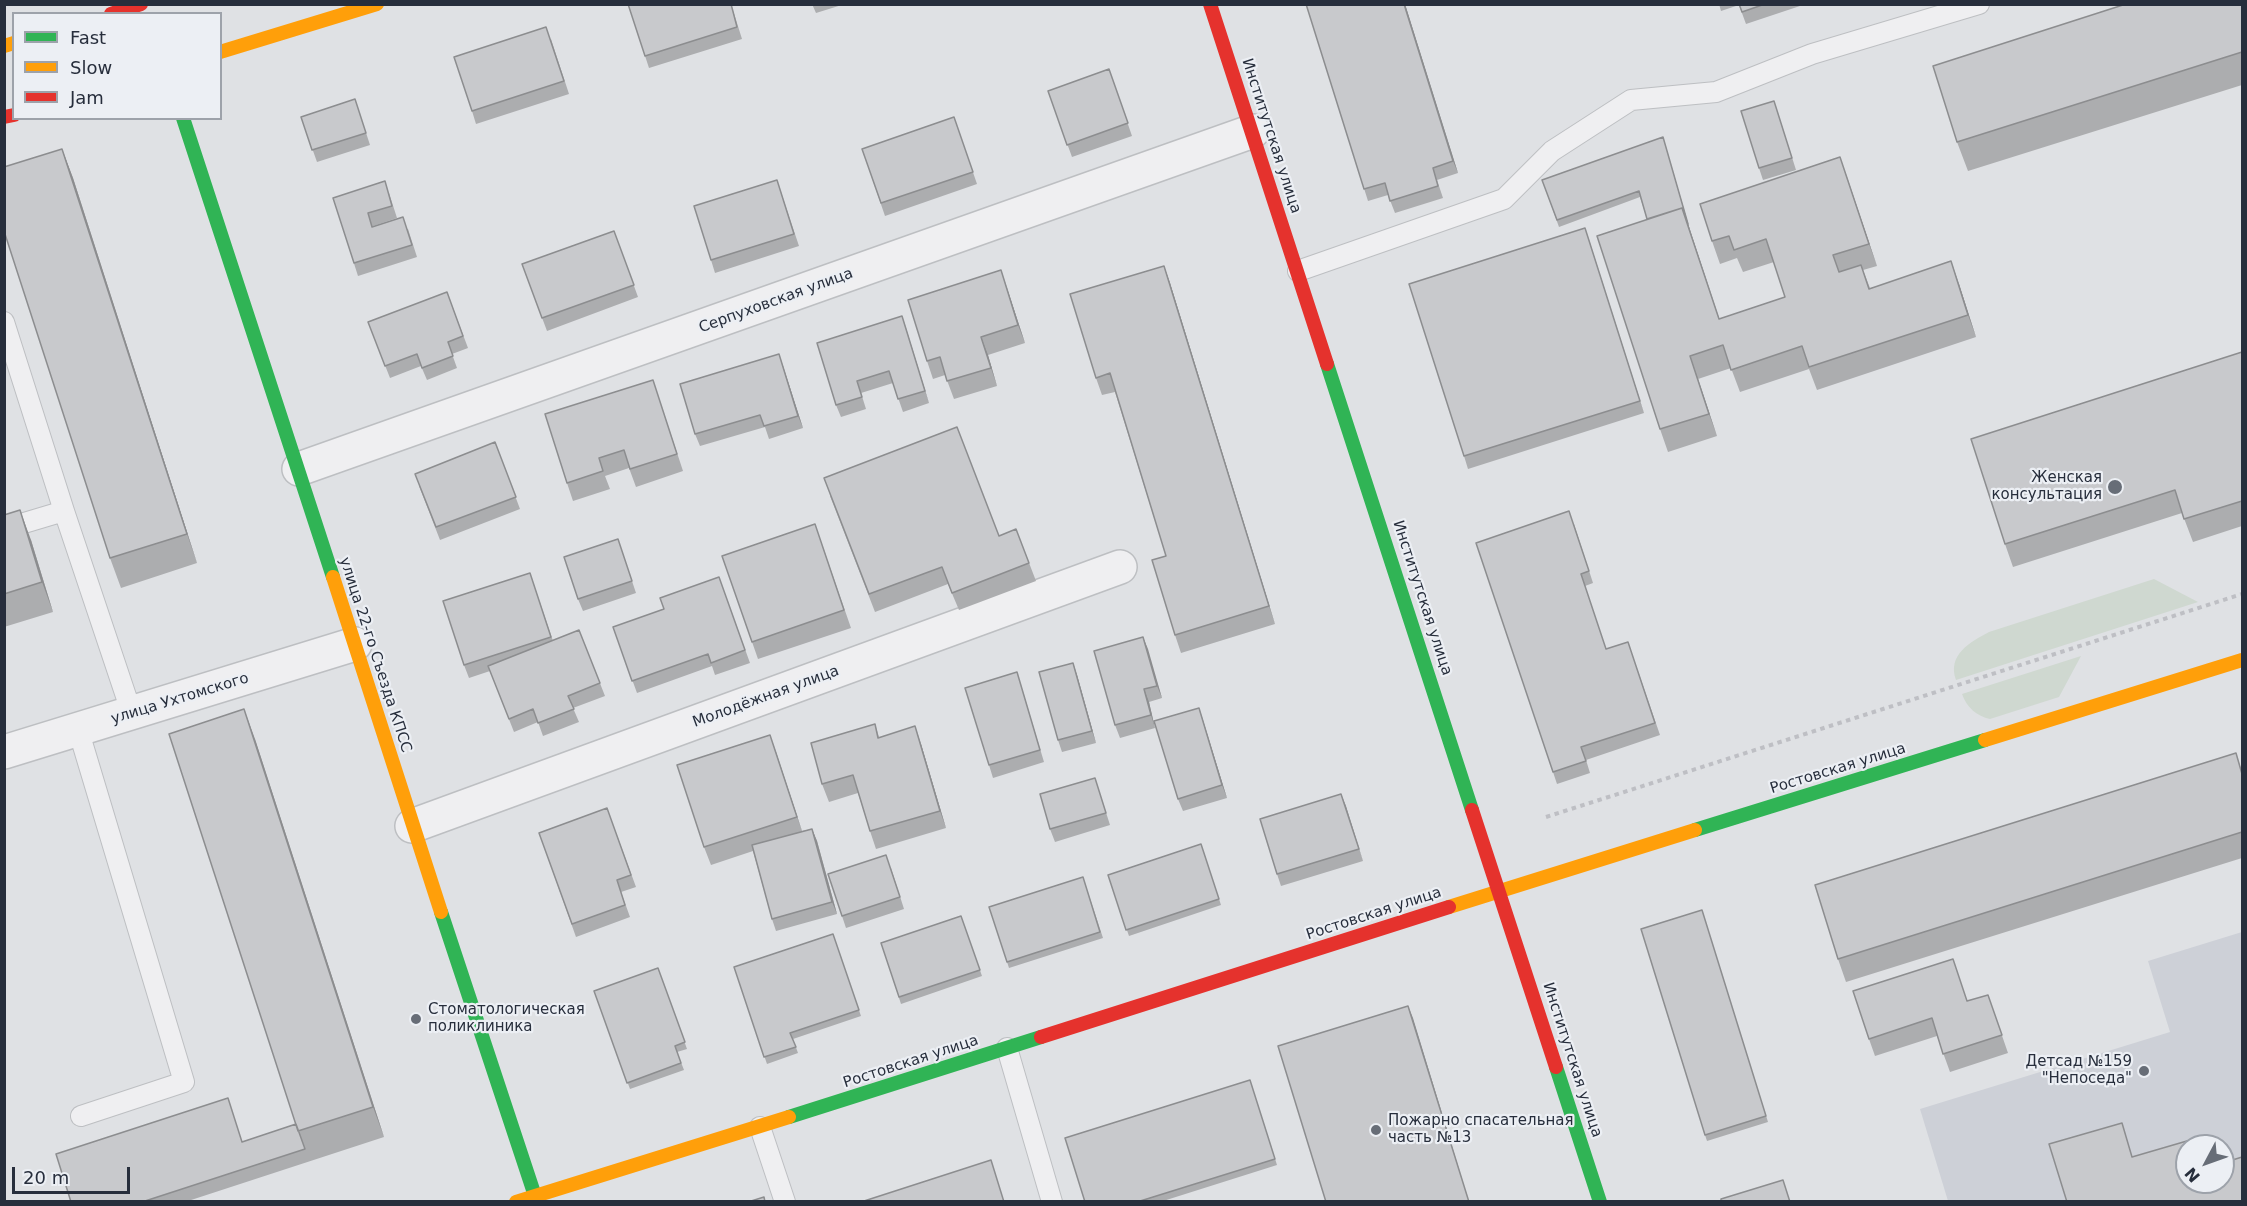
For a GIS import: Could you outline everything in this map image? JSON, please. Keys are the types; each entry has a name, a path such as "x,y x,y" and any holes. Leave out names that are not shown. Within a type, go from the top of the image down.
{"street":[{"path":"117,12 143,4"},
{"path":"222,51 377,4"},
{"name":"Институтская улица","path":"1210,4 1600,1202"},
{"name":"улица 22-го Съезда КПСС","path":"184,120 299,470 412,826 536,1198"},
{"name":"Серпуховская улица","path":"299,470 1253,131"},
{"name":"Молодёжная улица","path":"412,826 1120,567"},
{"name":"улица Ухтомского","path":"4,752 355,645"},
{"name":"Ростовская улица","path":"516,1202 536,1198 1500,891 2242,660"}],"lane":[{"path":"1298,271 1504,199 1552,151 1630,100 1716,92 1812,54 1979,4"},
{"path":"6,335 132,714"},
{"path":"4,529 64,510"},
{"path":"78,729 184,1082 81,1116"},
{"path":"1007,1048 1052,1202"},
{"path":"760,1126 785,1202"}],"path":[{"path":"1546,817 2242,594"}],"shaded area":[{"path":"2154,579 2198,602 1956,680 1954,671 1957,656 1968,645 1989,632"},
{"path":"2081,656 2059,697 1990,719 1973,711 1962,694"},
{"name":"Детсад №159 \"Непоседа\"","path":"2242,932 2242,1201 1948,1201 1920,1109 2170,1032 2148,961"}],"building":[{"path":"628,4 731,4 737,27 645,56"},
{"path":"1306,4 1404,4 1453,161 1433,168 1438,186 1390,201 1385,183 1364,189"},
{"path":"1739,4 1765,4 1742,12"},
{"path":"2126,4 2242,4 2242,52 1957,142 1933,66"},
{"path":"546,27 564,81 472,111 454,57"},
{"path":"1109,69 1128,123 1067,145 1048,91"},
{"path":"355,99 366,133 312,150 301,117"},
{"path":"1774,101 1792,158 1759,168 1741,111"},
{"path":"954,117 973,172 881,203 862,149"},
{"path":"1663,137 1688,224 1682,208 1647,219 1639,191 1557,220 1542,180"},
{"path":"62,149 187,534 110,558 4,231 4,167"},
{"path":"1840,157 1869,244 1833,255 1839,272 1861,265 1869,289 1951,261 1968,315 1809,367 1802,346 1731,370 1723,345 1690,356 1709,414 1660,429 1597,236 1682,208 1719,319 1785,297 1766,239 1734,250 1729,236 1712,241 1700,204"},
{"path":"777,180 794,234 711,260 694,206"},
{"path":"385,181 392,206 368,213 372,227 403,217 412,245 354,263 333,198"},
{"path":"1585,228 1640,401 1464,456 1409,284"},
{"path":"614,231 634,285 542,318 522,264"},
{"path":"1164,266 1269,606 1175,635 1152,560 1166,556 1110,373 1096,378 1070,294"},
{"path":"1001,270 1018,325 981,337 991,368 947,381 940,357 927,361 908,300"},
{"path":"447,292 463,336 448,342 453,356 422,368 417,354 385,366 368,322"},
{"path":"902,316 925,391 898,399 889,371 857,381 862,397 836,405 817,343"},
{"name":"Женская консультация","path":"2242,352 2242,501 2184,519 2175,490 2005,544 1971,439"},
{"path":"779,354 798,416 764,426 760,415 695,434 680,384"},
{"path":"653,380 677,454 630,469 624,450 599,458 603,471 567,483 545,414"},
{"path":"957,427 999,536 1016,529 1029,563 952,593 942,567 869,594 824,478"},
{"path":"495,442 516,497 436,527 415,474"},
{"path":"20,510 42,582 4,594 4,515"},
{"path":"1569,511 1589,571 1581,574 1606,649 1628,642 1655,723 1581,747 1586,761 1553,772 1476,543"},
{"path":"815,524 844,610 752,642 722,556"},
{"path":"618,539 632,581 578,599 564,557"},
{"path":"530,573 551,637 464,665 443,601"},
{"path":"719,577 745,650 711,663 708,654 632,681 613,627 664,609 660,598"},
{"path":"579,630 600,683 568,696 574,709 538,723 533,709 509,719 488,666"},
{"path":"1143,637 1157,686 1144,689 1151,715 1115,725 1094,651"},
{"path":"1073,663 1092,731 1058,740 1039,672"},
{"path":"1017,672 1040,750 989,765 965,688"},
{"path":"1199,708 1222,785 1178,799 1154,721"},
{"path":"244,709 373,1107 298,1131 169,734"},
{"path":"875,724 878,738 915,726 940,811 870,831 853,775 822,784 811,743"},
{"path":"770,735 797,817 704,847 677,765"},
{"path":"2236,753 2242,774 2242,832 1838,959 1815,885"},
{"path":"1095,778 1106,813 1050,829 1040,794"},
{"path":"1341,794 1359,849 1277,874 1260,819"},
{"path":"607,808 631,875 617,880 625,905 572,924 539,833"},
{"path":"812,829 832,902 772,919 752,845"},
{"path":"1201,844 1219,899 1126,930 1108,875"},
{"path":"886,855 900,897 842,916 828,874"},
{"path":"1083,877 1100,932 1007,962 989,907"},
{"path":"1702,910 1766,1116 1705,1135 1641,929"},
{"path":"961,916 980,970 899,997 881,943"},
{"path":"833,934 859,1010 790,1033 796,1047 764,1057 734,967"},
{"path":"1953,959 1967,1001 1988,995 2002,1035 1943,1054 1932,1018 1869,1039 1853,991"},
{"path":"658,968 685,1042 675,1046 681,1063 627,1083 594,991"},
{"name":"Пожарно спасательная часть №13","path":"1408,1006 1469,1202 1326,1202 1278,1046"},
{"path":"1250,1080 1275,1159 1137,1202 1085,1202 1065,1138"},
{"path":"228,1098 242,1142 296,1124 305,1149 142,1202 71,1202 56,1154"},
{"path":"2122,1123 2132,1157 2175,1144 2175,1194 2235,1194 2235,1159 2242,1157 2242,1202 2067,1202 2049,1144"},
{"path":"991,1160 1004,1202 861,1202"},
{"path":"1783,1180 1790,1202 1721,1202 1721,1199"},
{"path":"764,1197 765,1202 748,1202"}],"traffic: fast":[{"path":"184,120 333,577"},
{"path":"1327,364 1472,810"},
{"path":"1695,830 1985,740"},
{"path":"441,912 537,1202"},
{"path":"789,1117 1041,1037"},
{"path":"1556,1067 1600,1202"}],"traffic: slow":[{"path":"222,51 377,4"},
{"path":"4,46 12,44"},
{"path":"333,577 441,912"},
{"path":"1985,740 2242,660"},
{"path":"1449,907 1695,830"},
{"path":"516,1202 789,1117"}],"traffic: jam":[{"path":"117,12 141,4"},
{"path":"1210,4 1327,364"},
{"path":"4,117 12,115"},
{"path":"1472,810 1556,1067"},
{"path":"1041,1037 1449,907"}],"place":[{"name":"Женская консультация","path":"2115,487"},
{"name":"Стоматологическая поликлиника","path":"416,1019"},
{"name":"Детсад №159 \"Непоседа\"","path":"2144,1071"},
{"name":"Пожарно спасательная часть №13","path":"1376,1130"}]}
